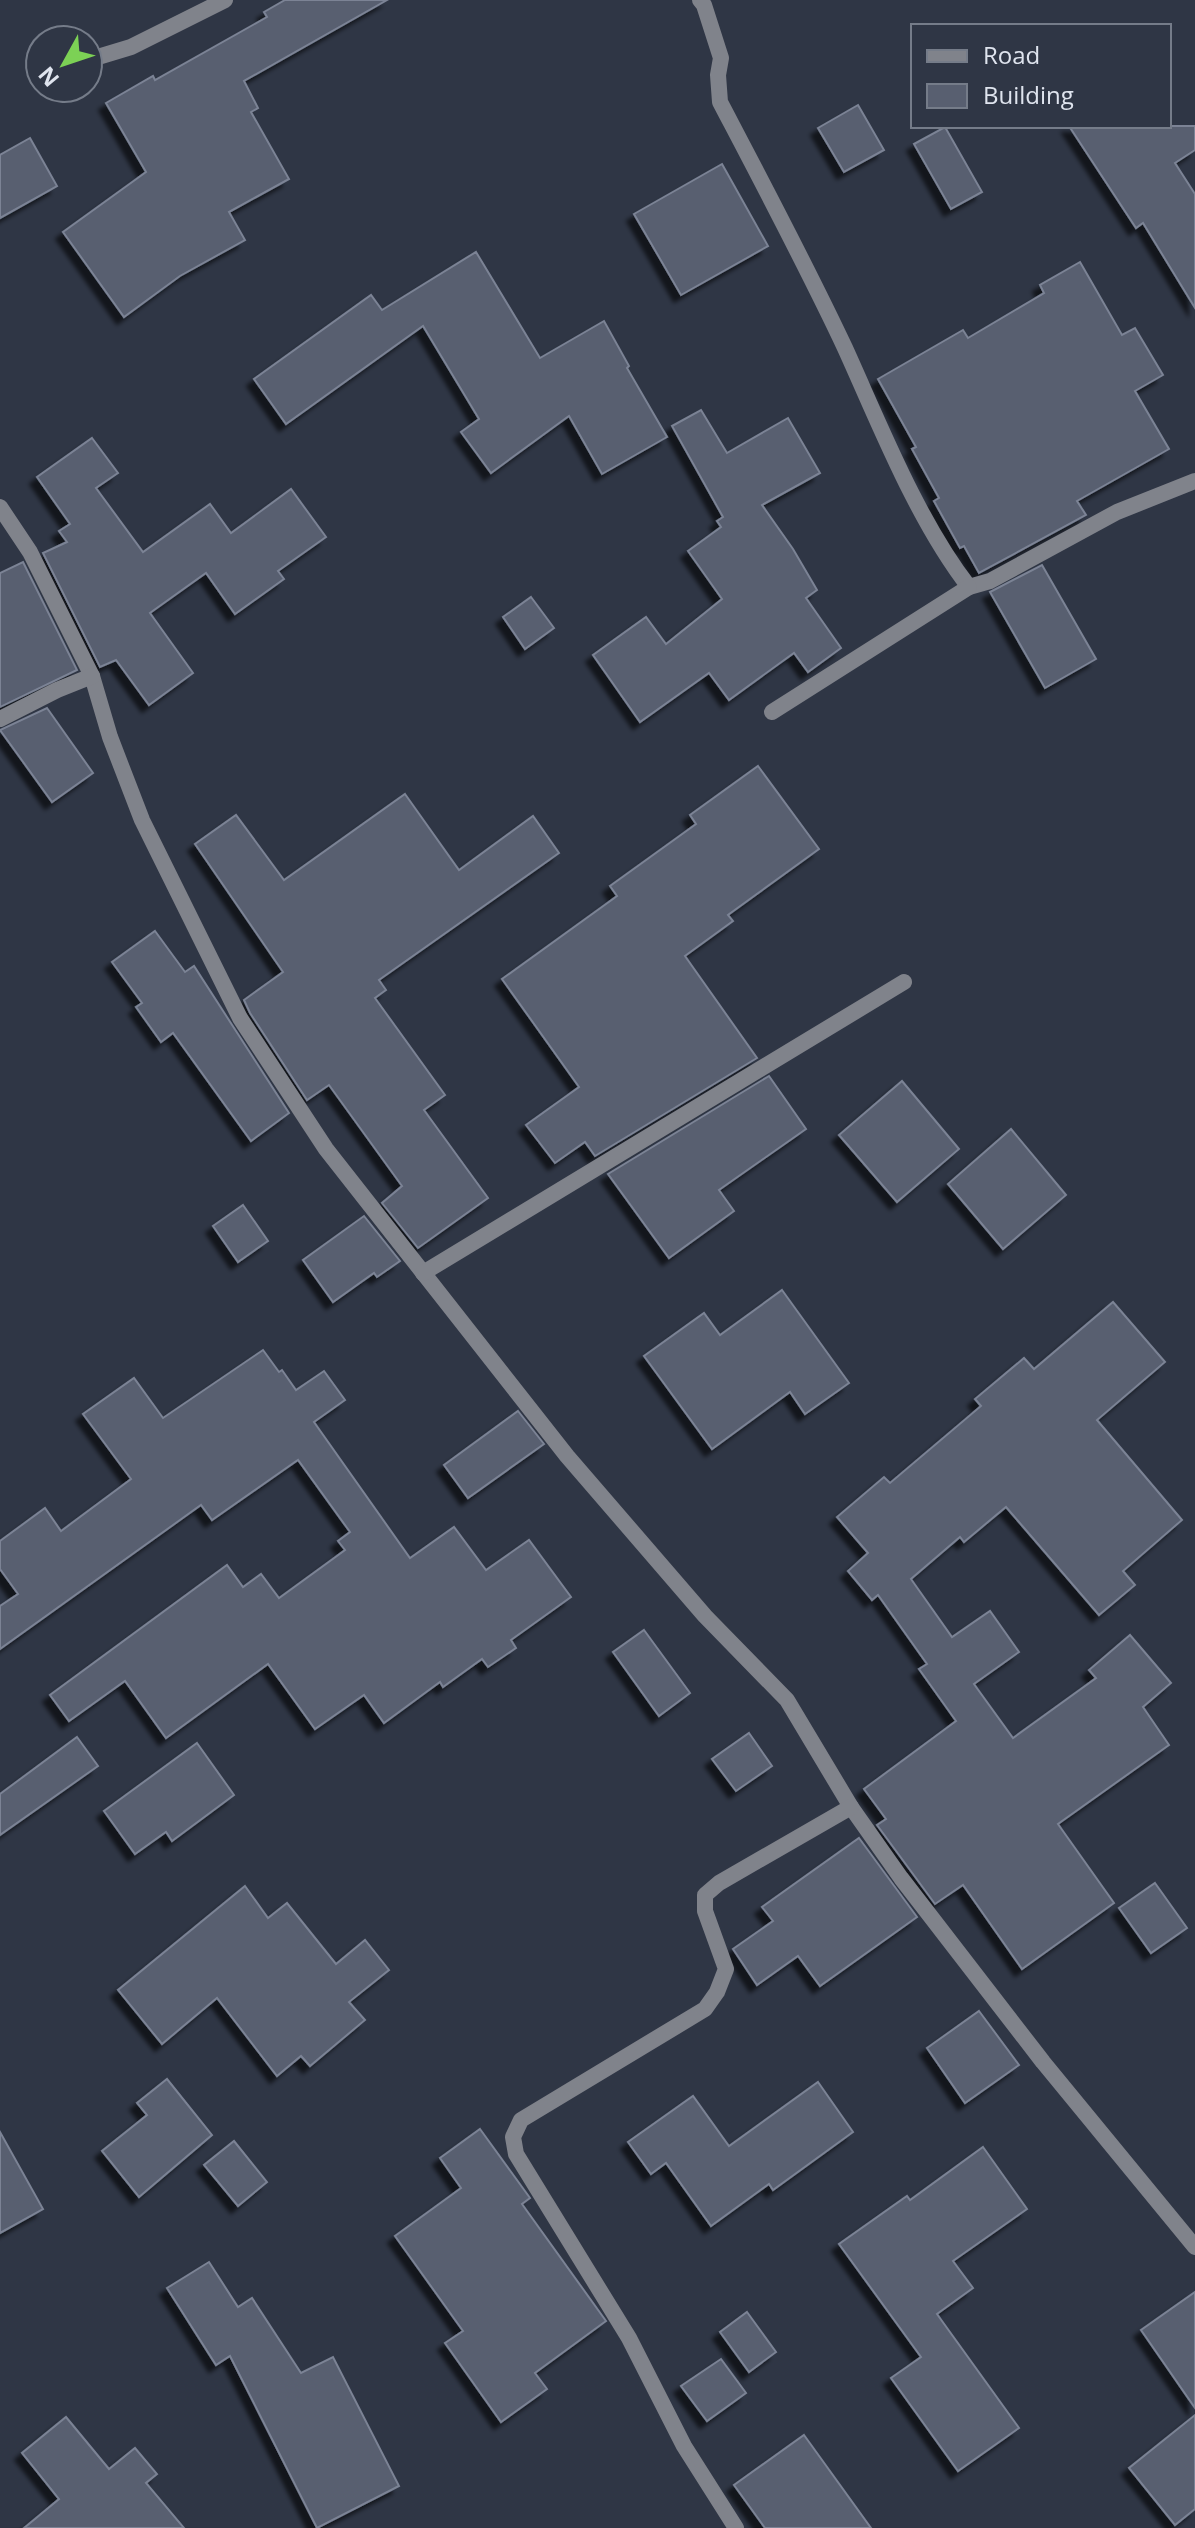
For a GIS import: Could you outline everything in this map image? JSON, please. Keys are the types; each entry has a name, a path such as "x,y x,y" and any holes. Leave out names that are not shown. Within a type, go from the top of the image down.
{"street":[{"path":"104,55 131,47 225,0"},
{"path":"700,0 721,58 718,75 720,102 809,271 908,485 969,587"},
{"path":"772,712 969,587 990,581 1117,512 1195,481"},
{"path":"0,507 30,552 92,676 110,737 142,820 240,1018 326,1149 567,1456 705,1616 787,1700 851,1807 901,1878 1043,2062 1195,2247"},
{"path":"0,719 92,676"},
{"path":"423,1273 904,982"},
{"path":"736,2528 684,2446 629,2338 516,2154 513,2137 521,2120 705,2009 717,1992 726,1969 705,1911 705,1895 719,1883 851,1807"}],"building":[{"path":"285,0 387,0 244,81 258,108 251,112 289,179 229,212 245,240 180,276 124,317 63,232 146,172 106,103 153,76 155,80 267,17 264,12"},
{"path":"858,105 884,150 844,172 818,128"},
{"path":"1195,126 1195,150 1175,163 1195,194 1195,308 1143,223 1136,228 1070,128"},
{"path":"946,128 982,192 951,209 914,144"},
{"path":"30,138 57,186 0,218 0,155"},
{"path":"722,164 768,246 681,295 634,214"},
{"path":"476,252 540,358 604,321 667,437 602,474 569,416 491,473 461,432 479,419 423,326 286,424 254,379 371,295 382,310"},
{"path":"1080,262 1122,335 1135,328 1163,375 1135,391 1169,449 1077,501 1086,515 979,573 964,546 960,548 934,501 939,498 912,449 916,447 878,379 963,330 968,338 1044,293 1040,285"},
{"path":"701,410 727,453 788,418 820,473 762,505 817,590 806,598 841,648 808,672 794,653 729,700 709,673 640,722 593,655 646,617 666,644 722,599 688,551 721,527 717,521 723,517 672,426"},
{"path":"92,438 118,473 96,488 143,552 210,504 231,533 291,489 326,537 278,571 284,579 235,614 206,573 150,613 193,673 149,705 116,660 100,667 43,553 67,542 59,531 70,524 37,477"},
{"path":"23,562 77,670 0,707 0,573"},
{"path":"1042,565 1096,659 1045,688 990,592"},
{"path":"531,597 554,628 525,649 503,617"},
{"path":"47,708 93,773 52,802 0,730"},
{"path":"758,766 819,849 728,915 733,921 685,956 757,1058 595,1156 585,1142 555,1163 526,1125 579,1087 502,979 617,896 610,886 696,824 690,815"},
{"path":"405,794 459,870 533,816 559,853 379,980 386,990 375,998 445,1095 424,1110 488,1198 418,1248 382,1203 402,1186 329,1085 307,1100 250,1013 244,1000 283,972 195,844 236,815 284,880"},
{"path":"155,931 185,972 194,966 289,1113 251,1141 173,1033 161,1042 136,1007 142,1003 112,962"},
{"path":"769,1076 806,1129 719,1190 734,1211 669,1258 608,1174"},
{"path":"902,1081 959,1149 897,1202 839,1135"},
{"path":"1011,1129 1066,1195 1003,1249 948,1184"},
{"path":"243,1205 268,1241 238,1262 213,1226"},
{"path":"364,1216 400,1261 377,1277 374,1273 333,1302 303,1260"},
{"path":"782,1290 849,1383 805,1414 790,1392 712,1449 644,1356 704,1313 720,1335"},
{"path":"1113,1302 1165,1362 1097,1420 1182,1520 1123,1571 1135,1585 1099,1615 1006,1507 964,1542 960,1537 911,1579 952,1637 990,1611 1019,1652 974,1684 1013,1738 1096,1678 1089,1670 1130,1635 1171,1683 1143,1707 1169,1745 1058,1824 1114,1903 1022,1969 963,1885 935,1904 877,1825 886,1819 864,1789 956,1721 919,1669 927,1664 878,1595 872,1600 848,1571 868,1553 837,1517 884,1477 890,1483 981,1406 975,1399 1024,1358 1034,1369"},
{"path":"263,1350 296,1390 324,1371 345,1400 314,1422 410,1558 454,1527 486,1570 529,1540 571,1597 511,1640 516,1648 488,1667 482,1659 443,1687 440,1682 384,1723 364,1695 315,1729 268,1664 166,1738 125,1681 69,1721 50,1695 227,1565 243,1587 261,1574 279,1598 345,1550 338,1541 350,1532 298,1460 212,1520 201,1505 0,1649 0,1606 18,1594 0,1569 0,1541 45,1508 61,1531 131,1479 83,1414 134,1378 163,1418"},
{"path":"518,1411 544,1444 468,1498 444,1465"},
{"path":"644,1630 690,1693 659,1716 613,1652"},
{"path":"749,1733 772,1766 736,1791 712,1759"},
{"path":"77,1737 98,1766 0,1835 0,1794"},
{"path":"197,1743 234,1795 172,1841 166,1832 135,1854 104,1811"},
{"path":"859,1838 917,1917 820,1986 798,1956 757,1985 733,1949 773,1921 762,1907"},
{"path":"1155,1883 1187,1928 1151,1953 1119,1908"},
{"path":"245,1886 268,1918 287,1903 336,1964 365,1940 389,1970 349,2002 365,2020 310,2066 301,2056 277,2076 217,1998 162,2044 118,1990"},
{"path":"979,2011 1019,2065 965,2103 927,2048"},
{"path":"167,2079 212,2135 139,2197 102,2151 147,2115 137,2103"},
{"path":"818,2082 853,2132 773,2190 769,2184 711,2226 666,2163 651,2174 628,2142 693,2096 729,2146"},
{"path":"480,2129 530,2198 522,2204 606,2321 535,2373 547,2389 501,2422 445,2343 463,2331 395,2236 461,2188 440,2158"},
{"path":"0,2132 43,2209 0,2233"},
{"path":"234,2141 267,2182 238,2206 204,2165"},
{"path":"983,2147 1027,2209 953,2261 973,2288 937,2314 1019,2428 958,2471 891,2378 921,2357 839,2244 907,2196 910,2200"},
{"path":"209,2262 238,2307 252,2298 301,2373 333,2357 399,2486 317,2528 230,2356 216,2365 167,2288"},
{"path":"1195,2292 1195,2408 1141,2330"},
{"path":"747,2312 776,2352 749,2372 720,2332"},
{"path":"721,2359 746,2393 707,2421 681,2386"},
{"path":"1195,2415 1195,2509 1175,2525 1129,2468"},
{"path":"66,2417 109,2469 135,2448 157,2474 146,2483 184,2528 24,2528 59,2499 22,2453"},
{"path":"804,2435 871,2528 765,2528 734,2485"}]}
